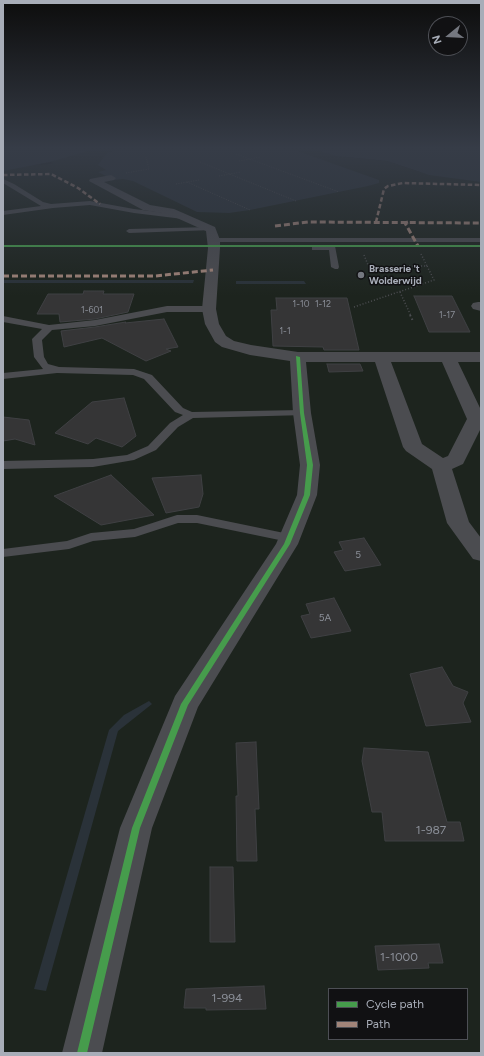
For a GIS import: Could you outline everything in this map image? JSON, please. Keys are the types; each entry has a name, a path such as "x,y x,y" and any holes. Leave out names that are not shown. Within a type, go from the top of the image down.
{"street":[{"path":"127,197 148,208 170,211 183,217 213,239 209,308 212,324 220,339 228,344 250,350 298,357 481,357"},
{"path":"441,466 456,460 476,419 448,356"},
{"path":"82,1053 136,828 186,704 289,538 306,495 310,465 302,413 298,357"},
{"path":"381,357 413,447 441,466 458,523 481,554"}],"lane":[{"path":"31,197 41,204 53,206"},
{"path":"3,213 53,206 90,203 134,211 183,217"},
{"path":"129,231 332,248 335,267"},
{"path":"213,239 481,240"},
{"path":"3,319 50,328 95,323 167,309 209,308"},
{"path":"50,328 36,339 37,349 39,357 46,366 58,370"},
{"path":"3,376 58,370 134,372 148,377 179,410 191,415 302,413"},
{"path":"3,465 93,463 130,458 152,448 174,425 191,415"},
{"path":"3,553 69,545 91,536 135,533 177,519 196,519 289,538"}],"path":[{"path":"221,197 250,210"},
{"path":"287,197 296,201"},
{"path":"354,307 434,280 427,266 408,266"},
{"path":"400,292 413,321"}],"shaded area":[{"path":"3,197 481,197 481,246 439,246 481,247 481,1053 3,1053 3,283 193,280 3,280"},
{"path":"167,197 313,197 229,213 197,212"},
{"path":"3,280 194,280 193,283 3,283"},
{"path":"236,281 304,281 306,284 236,284"},
{"path":"149,701 152,704 118,731 46,991 34,989 109,730 124,715"}],"building":[{"path":"84,291 104,291 103,294 134,294 128,312 95,319 60,322 59,314 37,314 48,294 83,294"},
{"path":"414,296 452,296 470,332 429,332"},
{"path":"276,298 347,298 359,350 324,350 323,347 273,346 271,310 277,310"},
{"path":"164,319 178,347 166,349 171,351 146,361 102,338 64,347 61,331 126,322 125,323"},
{"path":"327,364 360,364 363,371 329,372"},
{"path":"124,398 136,436 122,447 96,438 88,444 55,433 92,402"},
{"path":"3,417 29,420 35,445 15,439 3,441"},
{"path":"111,475 154,515 101,525 54,496"},
{"path":"201,475 203,494 199,507 166,513 152,478"},
{"path":"364,538 381,565 345,571 334,552 343,550 339,542"},
{"path":"334,598 351,631 311,638 301,616 310,614 306,604"},
{"path":"442,667 453,686 468,692 463,703 471,722 426,726 410,674"},
{"path":"256,742 259,809 255,809 257,861 237,861 236,796 238,796 236,743"},
{"path":"364,748 428,752 447,822 460,822 464,841 385,841 382,812 372,812 362,761"},
{"path":"210,867 233,867 235,942 210,942"},
{"path":"439,944 443,963 428,963 429,968 378,970 375,946"},
{"path":"264,986 266,1009 206,1010 206,1008 184,1008 186,989"}],"marked path":[{"path":"91,197 100,204"},
{"path":"376,222 382,197"},
{"path":"275,226 308,222 481,223"},
{"path":"408,222 405,223 418,246"},
{"path":"3,276 155,276 213,270"}],"cycle path":[{"path":"3,246 481,246"},
{"path":"82,1053 136,828 185,704 287,544 307,495 310,465 302,413 298,357"}],"place":[{"name":"Brasserie 't Wolderwijd","path":"361,275"}]}
